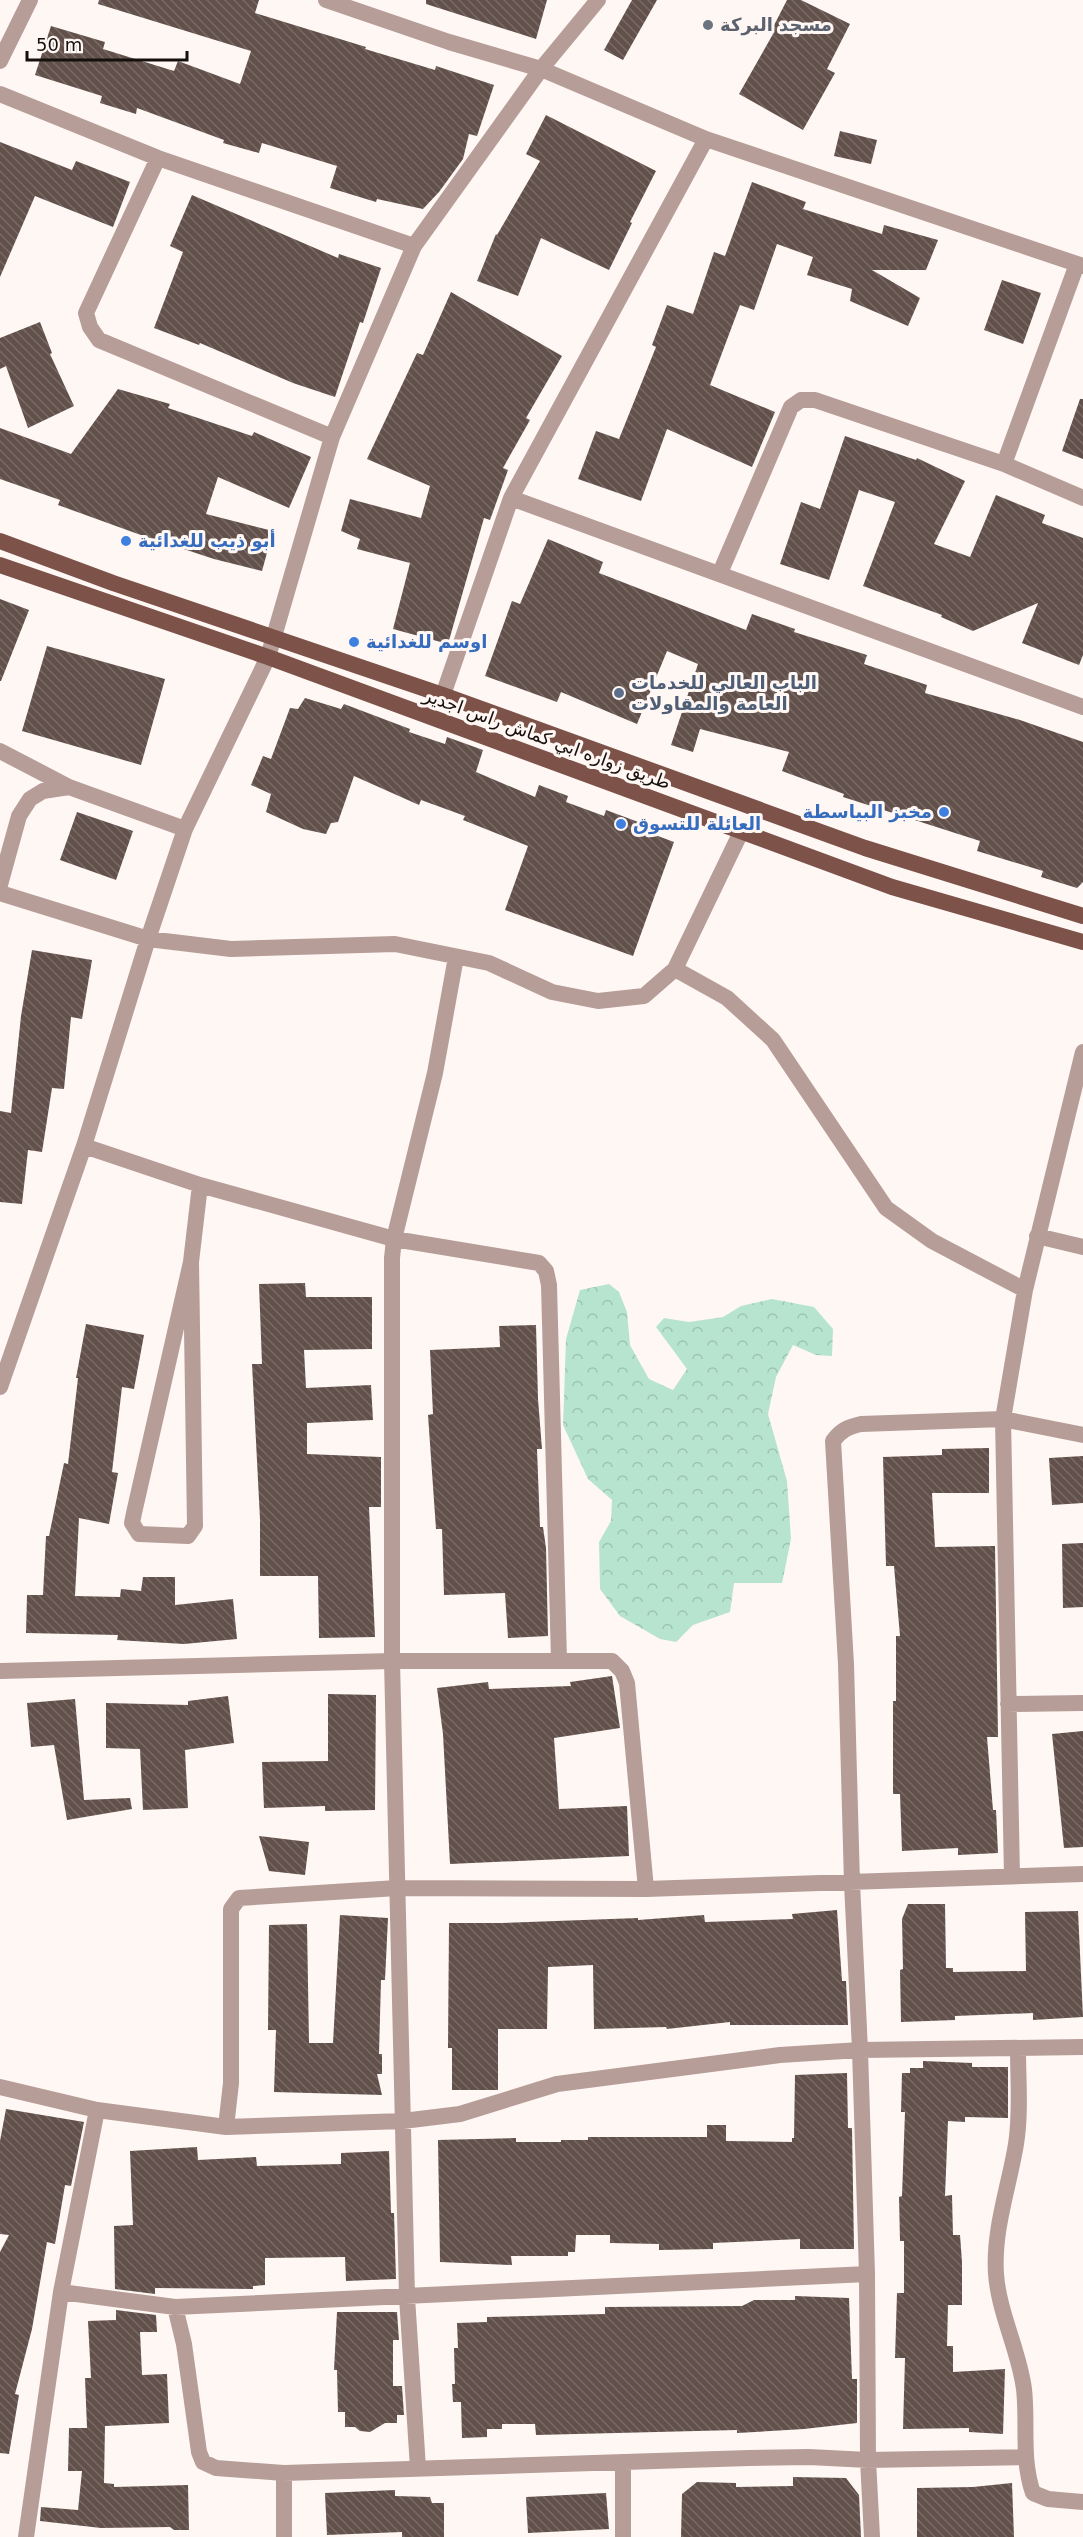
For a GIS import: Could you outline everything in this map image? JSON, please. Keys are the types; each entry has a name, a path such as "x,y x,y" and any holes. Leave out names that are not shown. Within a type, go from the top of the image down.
{"main road":[{"path":"0,541 113,583 443,695 865,848 1083,916"},
{"name":"طريق زواره ابي كماش راس اجدير","path":"0,565 268,657 892,887 1083,942"}],"street":[{"path":"0,61 30,0"},
{"path":"326,0 449,42 541,69 706,139 1080,265 1004,464"},
{"path":"0,1387 84,1146 148,939 186,829 268,657 332,437 414,246 541,69 598,0"},
{"path":"0,94 158,158 414,246"},
{"path":"443,695 512,498 706,139"},
{"path":"158,158 86,314 90,327 99,340 332,437"},
{"path":"720,573 791,407 801,400 815,400 1004,464 1083,498"},
{"path":"512,498 1083,707"},
{"path":"0,752 69,787 186,829"},
{"path":"0,885 19,816 30,799 43,790 69,787"},
{"path":"0,893 148,939 231,950 395,944 489,963 552,992 598,1001 644,996 675,969 741,832"},
{"path":"418,2468 407,2297 392,1661 392,1258 394,1239 435,1073 456,957"},
{"path":"675,969 727,998 773,1040 886,1209 932,1240 1025,1290"},
{"path":"1012,1876 1003,1419 1025,1290 1083,1052"},
{"path":"84,1146 201,1185 394,1239 539,1263 546,1271 549,1285 559,1660"},
{"path":"191,1262 195,1526 188,1536 139,1534 132,1523 191,1262 201,1185"},
{"path":"1037,1236 1083,1246"},
{"path":"872,2537 868,2460 867,2274 860,2050 852,1883 846,1664 833,1441 849,1426 861,1424 1003,1419 1083,1436"},
{"path":"0,1671 392,1661 612,1661 622,1671 628,1695 646,1889"},
{"path":"1008,1704 1083,1703"},
{"path":"226,2127 231,2083 231,1909 239,1898 397,1888 646,1889 1083,1874"},
{"path":"0,2088 98,2110 226,2127 403,2121 460,2114 556,2084 780,2055 860,2050 1083,2047"},
{"path":"1018,2049 1017,2142 996,2240 996,2275 1001,2304 1018,2358 1024,2390 1025,2457 1027,2475 1033,2493 1048,2499 1083,2502"},
{"path":"26,2537 61,2292 98,2110"},
{"path":"61,2292 175,2307 867,2274"},
{"path":"175,2307 184,2344 199,2452 203,2462 216,2468 284,2473 809,2457 868,2460 1025,2457"},
{"path":"623,2462 623,2537"},
{"path":"284,2473 284,2537"}],"green space":[{"path":"609,1284 619,1292 627,1312 630,1345 649,1379 673,1390 687,1369 656,1327 664,1318 689,1322 723,1317 741,1306 772,1299 814,1307 833,1329 832,1356 816,1355 793,1345 776,1377 768,1414 787,1481 791,1539 782,1583 734,1583 730,1612 693,1625 676,1642 660,1639 620,1616 600,1589 599,1542 611,1521 612,1500 588,1479 563,1425 566,1339 580,1290"}],"building":[{"path":"99,0 259,0 255,13 366,47 365,49 435,70 436,66 494,85 477,136 469,134 463,159 439,192 423,209 377,199 376,202 330,188 337,166 262,143 259,153 223,143 224,140 137,108 136,114 100,103 102,96 35,75 51,26 105,42 103,49 174,71 178,61 240,84 251,51 98,4"},
{"path":"426,0 547,0 536,39 426,4"},
{"path":"632,0 657,0 623,60 604,50"},
{"path":"787,0 801,0 850,24 827,69 835,73 803,130 739,94 773,34 770,33"},
{"path":"546,115 656,171 609,270 541,238 518,296 477,281 496,234 540,161 526,154"},
{"path":"840,131 877,140 871,164 834,156"},
{"path":"0,142 72,170 76,161 130,182 113,227 35,196 0,277"},
{"path":"752,182 806,202 803,209 882,234 884,225 938,240 926,270 872,270 920,298 908,326 850,301 852,289 807,275 813,257 777,244 754,310 740,305 710,385 775,412 752,467 667,429 641,501 578,479 596,431 619,439 656,347 652,345 667,305 693,314 714,252 725,256"},
{"path":"192,195 338,258 339,254 381,268 335,397 293,383 200,343 199,345 154,328 183,252 170,246"},
{"path":"1002,280 1041,293 1023,344 984,330"},
{"path":"451,292 562,356 526,418 530,420 503,468 508,470 490,520 484,518 448,644 393,629 410,563 357,549 360,539 341,531 350,499 421,518 430,486 367,459 417,353 423,355"},
{"path":"40,322 52,353 50,354 74,406 28,428 6,366 0,369 0,338"},
{"path":"118,389 170,404 168,408 252,436 254,432 311,457 289,508 218,477 206,514 273,531 262,571 214,559 138,534 58,505 60,500 0,479 0,428 71,454"},
{"path":"1080,399 1083,399 1083,459 1062,451"},
{"path":"845,436 916,460 917,458 965,481 934,544 970,557 996,495 1045,515 1042,523 1083,538 1083,655 1079,665 1022,643 1038,603 973,631 941,617 942,615 863,586 895,502 859,490 829,580 780,564 801,502 820,509"},
{"path":"548,539 603,562 599,573 746,630 752,614 795,629 794,632 867,655 864,664 927,685 925,693 1020,720 1083,742 1083,882 1077,888 1041,877 1043,871 977,851 980,841 843,797 844,794 782,771 789,752 700,729 693,752 671,745 698,664 667,651 637,724 561,692 557,702 485,676 512,601 520,604"},
{"path":"0,599 29,610 1,681 0,681"},
{"path":"47,646 165,679 141,765 22,731"},
{"path":"305,698 341,709 344,704 410,729 409,732 445,744 447,737 483,750 476,772 535,797 539,785 568,796 566,802 604,816 606,810 641,823 639,829 674,842 633,956 505,910 528,846 463,820 465,816 421,800 419,805 354,776 338,822 331,823 326,834 303,829 266,812 271,794 251,785 263,756 271,759 290,708 298,709"},
{"path":"77,812 133,831 116,880 60,860"},
{"path":"32,950 92,960 82,1019 71,1017 64,1089 52,1088 42,1152 28,1150 22,1204 0,1202 0,1111 11,1113 21,1016"},
{"path":"305,1283 306,1297 372,1297 372,1349 304,1350 306,1388 371,1385 373,1420 307,1423 307,1454 381,1457 381,1507 369,1507 375,1637 319,1638 318,1576 260,1576 260,1519 252,1364 262,1364 259,1284"},
{"path":"86,1324 144,1335 134,1389 122,1387 112,1472 118,1473 109,1524 79,1518 75,1596 120,1597 121,1589 141,1591 143,1577 175,1577 175,1605 233,1599 237,1639 184,1644 117,1640 118,1635 26,1633 27,1595 43,1595 46,1536 49,1536 64,1463 68,1464 78,1378 76,1378"},
{"path":"536,1325 542,1449 537,1449 540,1527 543,1527 546,1548 548,1636 508,1638 505,1593 444,1595 442,1529 436,1529 428,1415 433,1414 430,1350 500,1347 499,1326"},
{"path":"989,1448 989,1493 932,1493 935,1547 995,1546 998,1737 987,1737 993,1810 996,1810 998,1853 958,1855 958,1848 902,1851 900,1794 893,1794 893,1701 896,1701 896,1636 900,1636 894,1566 886,1566 883,1457 942,1455 942,1449"},
{"path":"1083,1456 1083,1503 1052,1505 1049,1458"},
{"path":"1083,1543 1083,1607 1063,1608 1062,1544"},
{"path":"612,1676 620,1728 554,1738 559,1809 627,1806 629,1856 450,1864 443,1734 437,1688 488,1682 489,1689 571,1686 570,1682"},
{"path":"328,1694 376,1695 375,1810 325,1811 325,1806 264,1808 262,1762 328,1761"},
{"path":"228,1696 234,1743 185,1750 188,1808 143,1810 140,1749 106,1748 106,1703 188,1705 188,1701"},
{"path":"75,1699 84,1800 130,1798 132,1809 67,1820 54,1745 31,1747 27,1703"},
{"path":"1083,1731 1083,1847 1064,1848 1052,1734"},
{"path":"259,1836 309,1842 305,1875 269,1871"},
{"path":"908,1904 945,1904 946,1968 953,1968 953,1972 1026,1971 1025,1912 1078,1911 1083,2017 1033,2020 1033,2013 955,2016 955,2020 901,2022 902,1919"},
{"path":"837,1910 842,1981 846,1981 848,2025 730,2025 730,2022 667,2029 666,2027 594,2029 593,1965 548,1967 547,2029 498,2029 498,2090 452,2090 452,2048 448,2048 449,1923 638,1918 638,1920 704,1915 705,1922 793,1919 792,1914"},
{"path":"340,1915 388,1918 385,1980 381,1980 379,2054 382,2054 382,2074 377,2074 382,2095 274,2092 276,2030 268,2030 269,1925 307,1924 309,2043 333,2043"},
{"path":"923,2061 972,2063 972,2067 1008,2067 1008,2118 965,2117 965,2122 948,2121 945,2196 952,2195 953,2235 960,2235 962,2262 962,2305 948,2305 947,2346 953,2346 953,2372 1005,2369 1003,2434 969,2432 969,2428 903,2429 905,2358 895,2358 897,2293 904,2293 904,2241 900,2241 899,2197 902,2196 905,2112 901,2112 902,2073 910,2073 910,2068 923,2068"},
{"path":"847,2073 848,2128 852,2128 854,2249 800,2249 800,2239 713,2243 713,2249 659,2250 659,2244 610,2243 610,2235 576,2235 575,2252 568,2252 568,2256 511,2256 512,2265 440,2262 438,2140 516,2138 516,2142 561,2142 561,2140 588,2140 588,2137 707,2137 707,2125 726,2125 726,2141 792,2142 794,2138 795,2075"},
{"path":"6,2109 84,2122 71,2186 65,2185 55,2244 47,2242 32,2329 15,2394 19,2395 9,2454 0,2453 0,2252 9,2235 0,2234 0,2141"},
{"path":"197,2147 198,2160 256,2157 257,2166 341,2164 341,2153 389,2151 396,2279 346,2281 345,2257 265,2258 265,2285 253,2286 253,2289 155,2288 155,2294 115,2289 114,2226 133,2225 130,2151"},
{"path":"795,2296 849,2298 852,2379 857,2379 857,2423 737,2433 737,2430 536,2435 535,2424 502,2424 502,2429 487,2429 487,2437 462,2438 461,2402 453,2402 452,2384 455,2384 454,2348 458,2348 457,2323 487,2322 487,2317 605,2314 605,2307 742,2306 754,2300 795,2300"},
{"path":"116,2310 156,2315 157,2332 140,2332 142,2375 167,2374 169,2423 105,2426 104,2483 114,2484 114,2487 188,2485 189,2530 174,2530 170,2527 101,2528 40,2521 41,2507 78,2510 82,2471 68,2471 69,2428 87,2428 85,2378 91,2378 88,2321 116,2320"},
{"path":"337,2312 397,2312 399,2340 393,2340 393,2386 402,2386 404,2415 397,2415 397,2423 385,2423 370,2432 360,2431 355,2427 345,2427 345,2412 338,2412 337,2370 334,2370"},
{"path":"793,2477 846,2478 859,2495 861,2537 681,2537 682,2494 697,2482 736,2483 736,2487 793,2486"},
{"path":"1012,2483 1014,2537 917,2537 917,2488 973,2487"},
{"path":"395,2490 395,2496 430,2497 432,2503 444,2503 444,2537 402,2537 402,2532 327,2535 325,2493"},
{"path":"606,2493 609,2529 528,2533 526,2497"}],"place":[{"name":"مسجد البركة","path":"708,25"},
{"name":"أبو ذيب للغدائية","path":"126,541"},
{"name":"اوسم للغدائية","path":"354,642"},
{"name":"الباب العالي للخدمات العامة والمقاولات","path":"619,693"},
{"name":"مخبز البياسطة","path":"944,812"},
{"name":"العائلة للتسوق","path":"621,824"}]}
